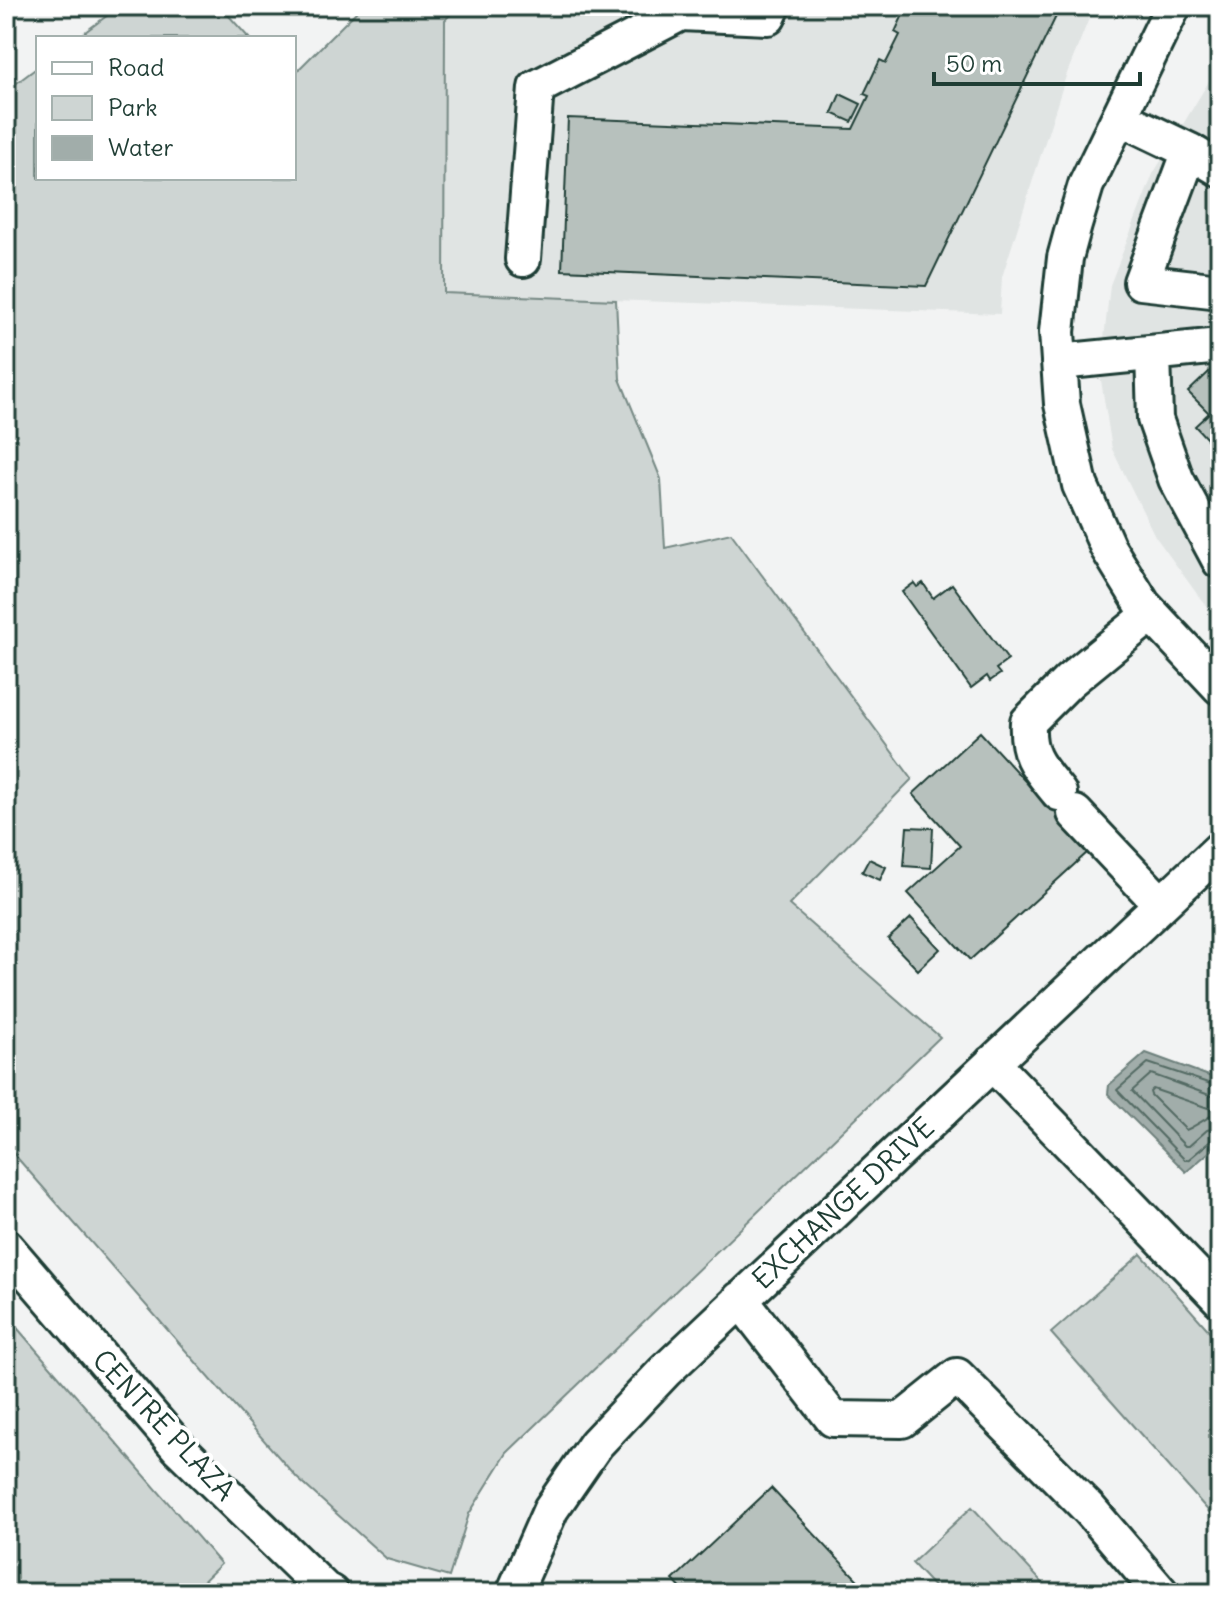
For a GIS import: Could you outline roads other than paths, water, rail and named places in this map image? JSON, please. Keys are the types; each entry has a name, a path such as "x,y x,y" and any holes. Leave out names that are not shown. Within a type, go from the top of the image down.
{"street":[{"path":"523,259 536,88 681,13 768,17 773,6"},
{"path":"1173,6 1086,185 1065,258 1057,332 1059,362 1062,404 1080,485 1108,548 1143,605 1220,687"},
{"path":"1119,117 1220,169"},
{"path":"1190,151 1141,282 1220,291"},
{"path":"1059,362 1220,346"},
{"path":"1153,353 1155,419 1176,479 1220,561"},
{"path":"1151,614 1069,681 1028,722 1029,749 1040,769 1067,803 1161,904"},
{"name":"EXCHANGE DRIVE","path":"514,1593 551,1509 596,1444 665,1371 1220,849"},
{"path":"992,1063 1220,1299"},
{"name":"CENTRE PLAZA","path":"6,1247 178,1447 331,1593"},
{"path":"740,1299 833,1419 902,1420 957,1376 1090,1510 1161,1593"}],"water":[{"path":"1146,1053 1220,1080 1220,1143 1186,1172 1108,1094 1109,1085"}]}
